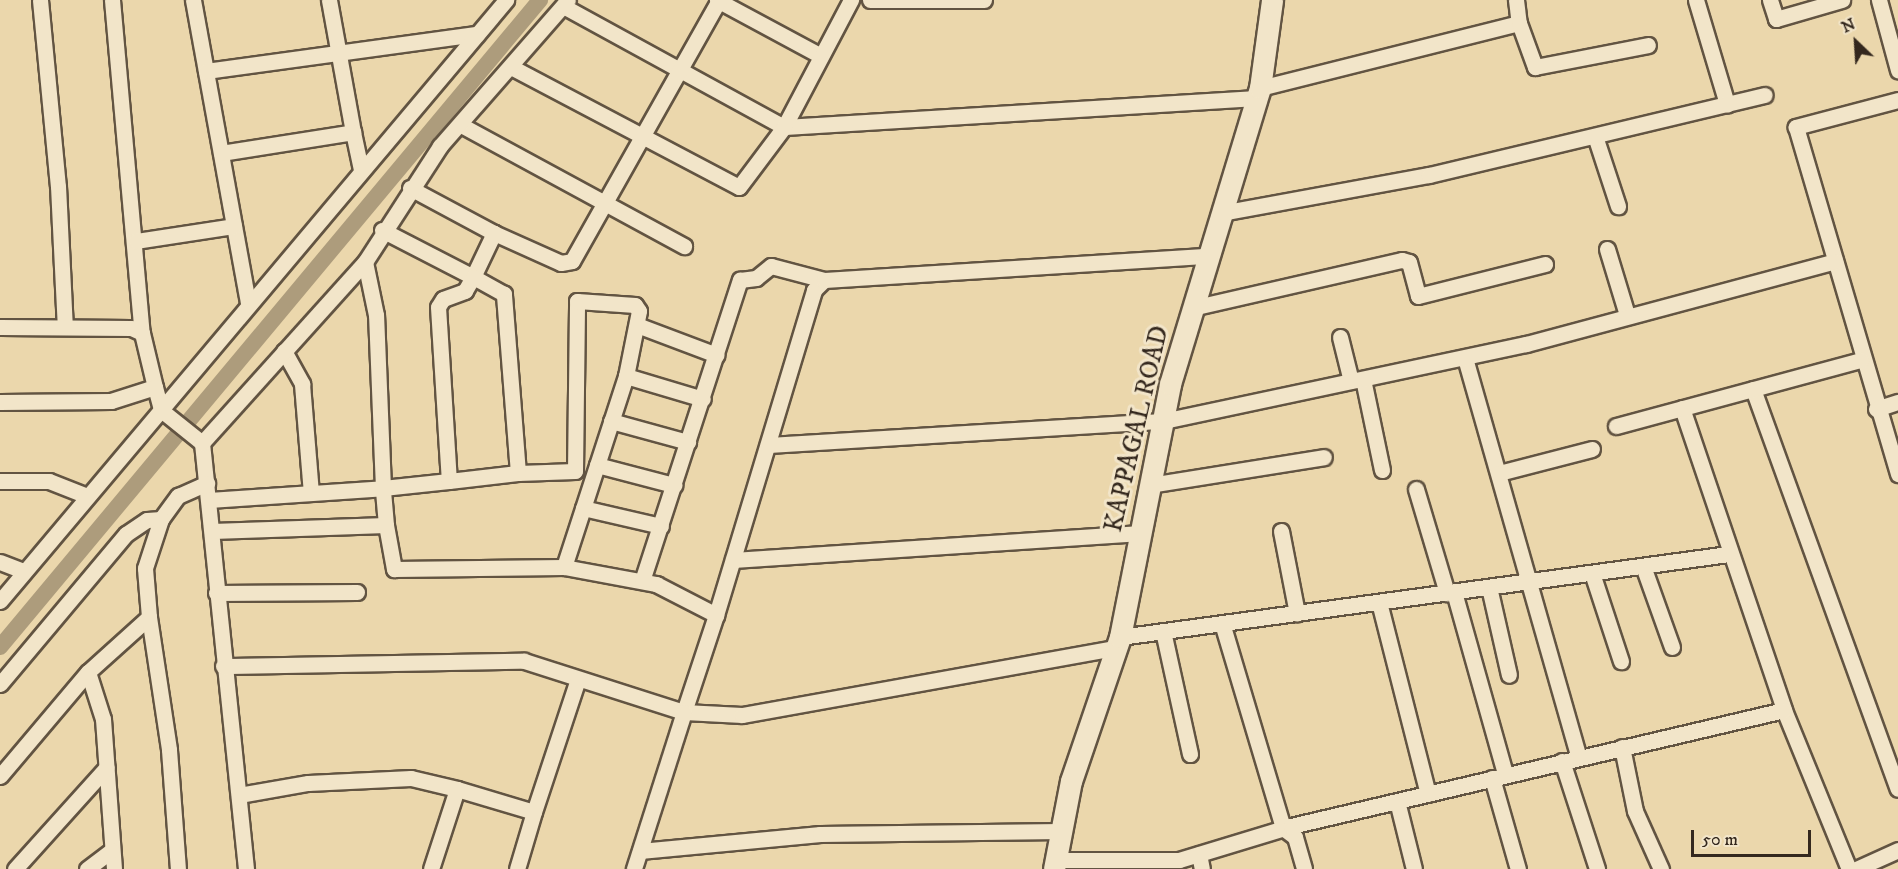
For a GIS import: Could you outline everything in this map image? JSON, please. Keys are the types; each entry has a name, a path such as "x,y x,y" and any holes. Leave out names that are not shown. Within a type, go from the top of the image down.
{"main road":[{"name":"KAPPAGAL ROAD","path":"1055,865 1071,781 1118,643 1163,421 1192,308 1258,93 1272,0"}],"street":[{"path":"40,0 58,186 64,327"},
{"path":"112,0 136,241 142,333 161,410 202,443 223,666 246,869"},
{"path":"193,0 248,304"},
{"path":"329,0 361,171"},
{"path":"0,601 506,0"},
{"path":"410,188 494,233 567,263 576,257 605,200 681,71 718,0 821,56"},
{"path":"513,68 739,188 784,127 851,0"},
{"path":"870,0 984,0"},
{"path":"1516,0 1519,23 1535,67 1648,45"},
{"path":"1696,0 1727,104"},
{"path":"1770,0 1776,19 1842,0"},
{"path":"1880,0 1898,70"},
{"path":"202,443 365,262 382,230 410,188 461,125 513,68 565,3 681,71 784,127 1258,93 1519,23"},
{"path":"206,71 477,34"},
{"path":"1221,213 1429,175 1765,95"},
{"path":"1898,100 1796,127 1861,360 1898,474"},
{"path":"461,125 605,200 684,246"},
{"path":"221,153 353,132"},
{"path":"1594,136 1618,206"},
{"path":"136,241 234,226"},
{"path":"382,230 504,294 518,473"},
{"path":"449,481 438,307 443,299 465,291 494,233"},
{"path":"1607,249 1627,315"},
{"path":"642,581 740,280 756,278 771,266 824,280 1208,256"},
{"path":"1192,308 1402,260 1409,262 1413,289 1426,296 1545,264"},
{"path":"768,445 1163,421 1466,358 1835,261"},
{"path":"365,262 376,315 383,488 386,525 394,569 564,567 642,581 716,615"},
{"path":"634,869 716,615 814,290 824,280"},
{"path":"564,567 626,376 639,311 629,301 577,301 575,471"},
{"path":"637,325 717,355"},
{"path":"0,327 131,328 142,333"},
{"path":"1340,337 1357,380 1382,470"},
{"path":"284,351 302,384 311,493"},
{"path":"1466,358 1579,757"},
{"path":"1616,426 1861,360"},
{"path":"626,376 702,399"},
{"path":"0,402 111,401 155,387"},
{"path":"1753,389 1898,789"},
{"path":"1876,409 1898,402"},
{"path":"1682,408 1728,554 1785,710 1849,869"},
{"path":"611,421 688,442"},
{"path":"1499,473 1593,449"},
{"path":"1150,485 1324,457"},
{"path":"209,500 383,488 518,473 596,469 674,484"},
{"path":"0,482 49,481 87,496"},
{"path":"178,869 169,750 149,617 145,568 161,519 178,496 207,483"},
{"path":"1416,489 1450,592 1499,776 1518,869"},
{"path":"583,508 661,526"},
{"path":"0,684 126,534 147,520 161,519"},
{"path":"212,531 386,525"},
{"path":"1281,531 1297,613"},
{"path":"733,560 1141,533"},
{"path":"223,666 524,660 578,680 684,712 742,715 1118,643 1163,631 1728,554"},
{"path":"0,562 23,571"},
{"path":"1643,566 1672,647"},
{"path":"1592,573 1621,661"},
{"path":"1489,587 1509,675"},
{"path":"216,593 357,592"},
{"path":"1379,602 1428,794"},
{"path":"0,776 88,672 149,617"},
{"path":"1222,623 1283,828 1295,837 1304,869"},
{"path":"1163,631 1190,754"},
{"path":"88,672 103,719 114,869"},
{"path":"518,869 534,812 578,680"},
{"path":"1055,865 1179,860 1200,862 1283,828 1785,710"},
{"path":"1622,747 1635,811 1661,869"},
{"path":"1562,761 1597,869"},
{"path":"15,869 106,766"},
{"path":"239,795 308,783 411,778 534,812"},
{"path":"431,869 457,789"},
{"path":"1397,801 1414,869"},
{"path":"640,851 820,834 1061,831"},
{"path":"87,869 112,850"},
{"path":"1856,869 1898,850"}],"waterway":[{"path":"0,647 540,0"}]}
